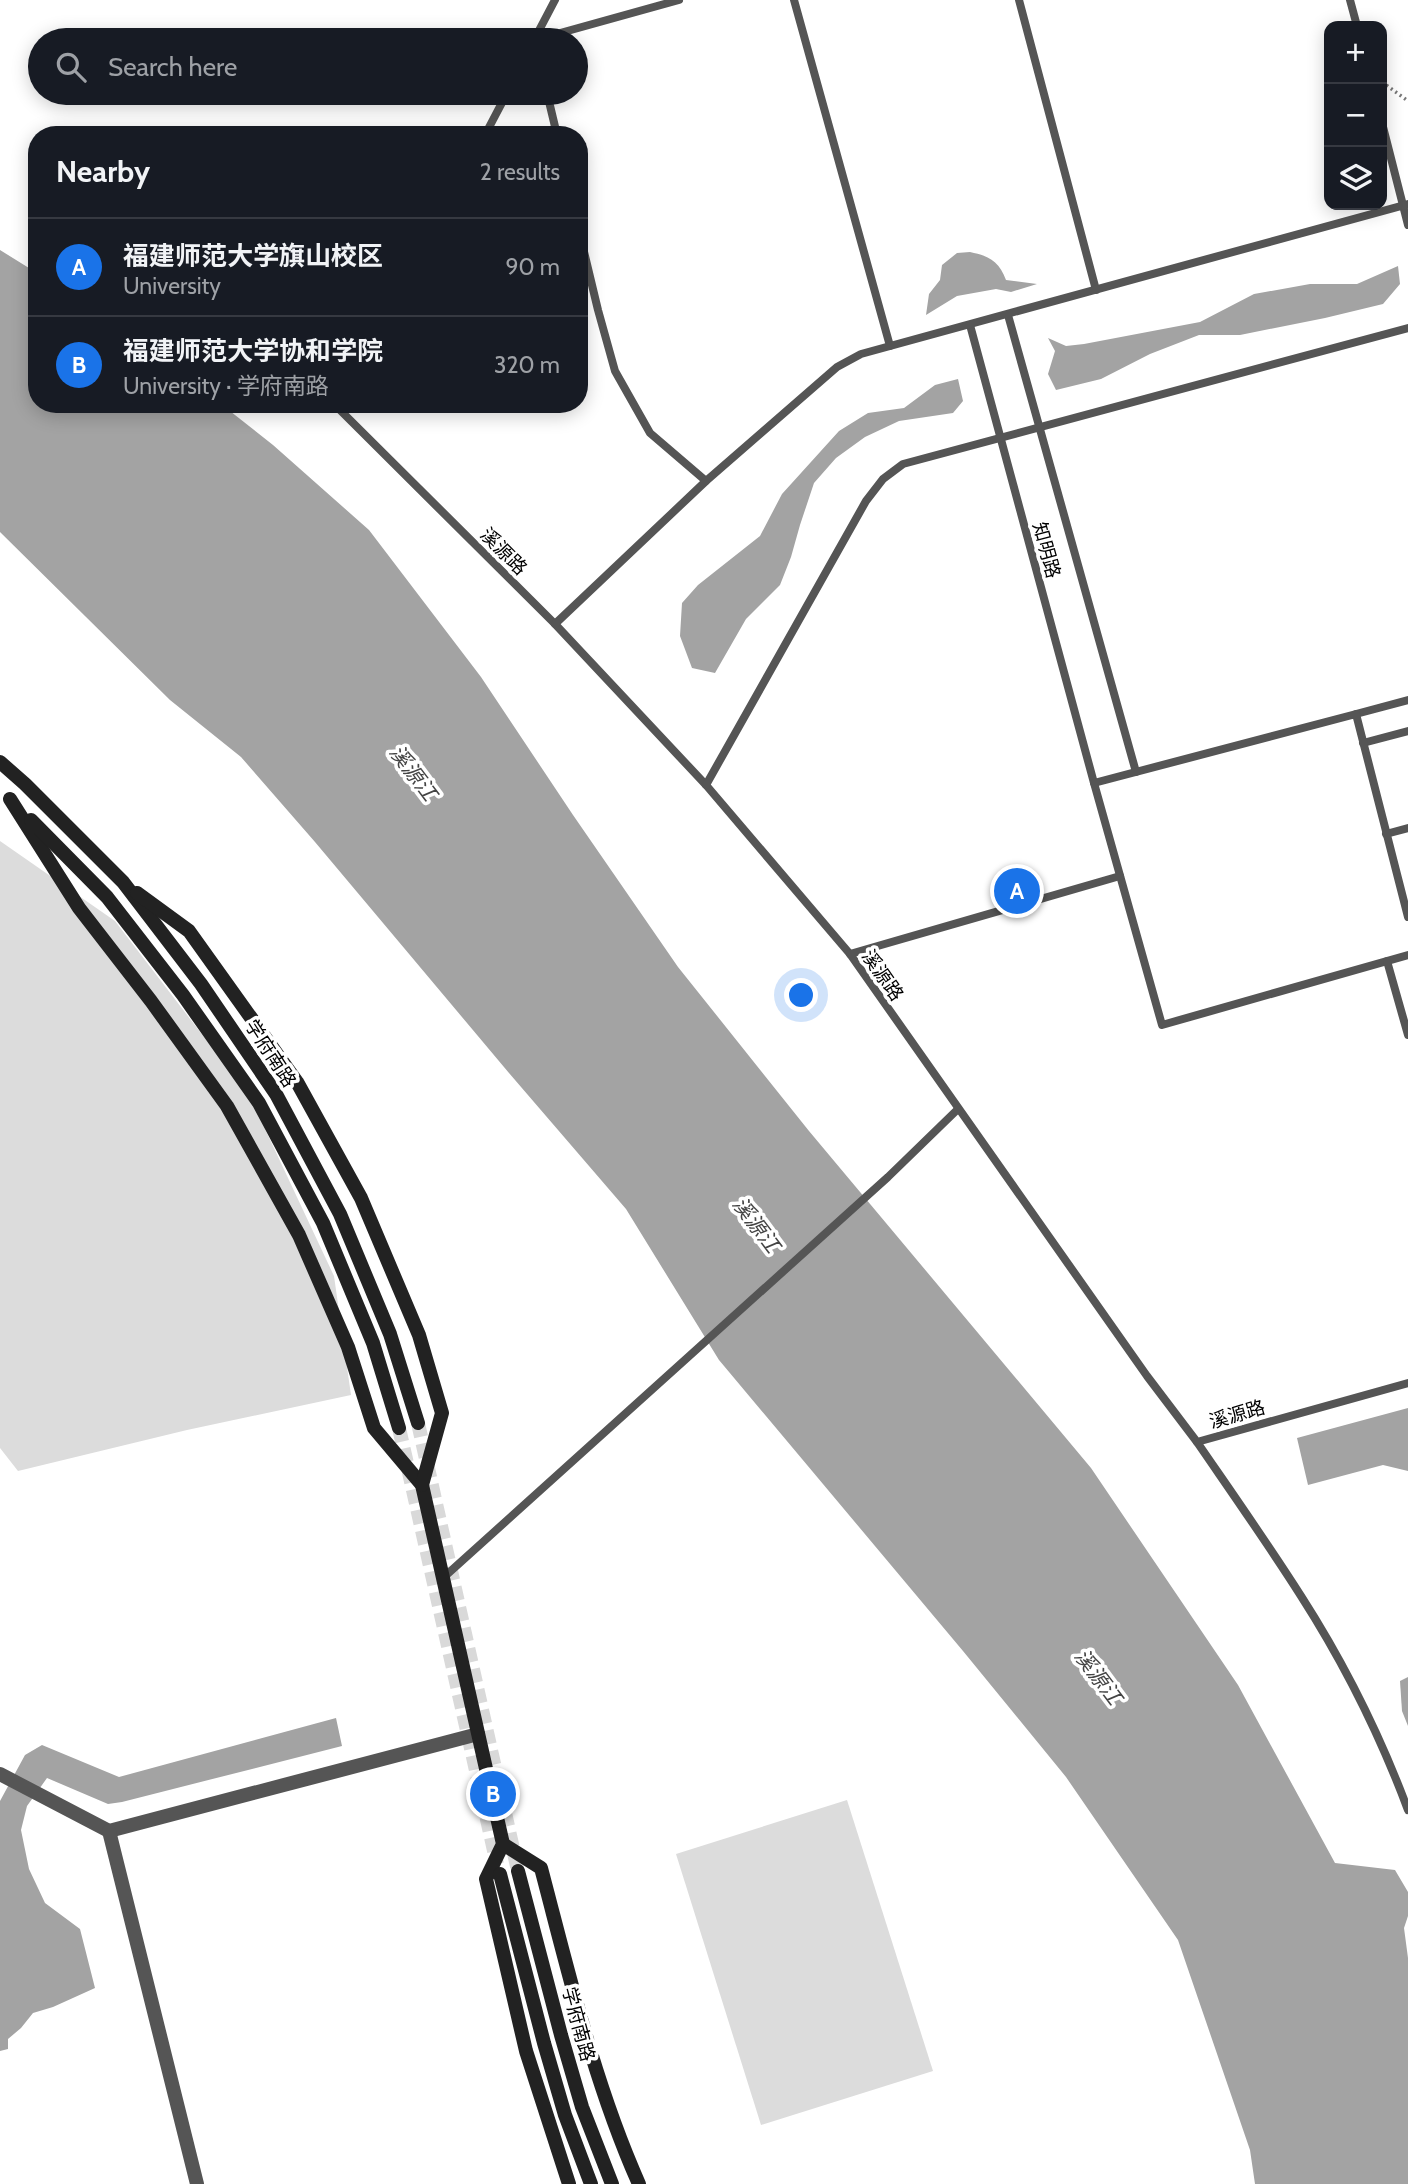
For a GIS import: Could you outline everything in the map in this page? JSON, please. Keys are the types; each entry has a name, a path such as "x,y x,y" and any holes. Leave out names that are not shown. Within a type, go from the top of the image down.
{"main road":[{"name":"学府南路","path":"0,762 122,882 201,984 276,1094 340,1214 390,1334 418,1423"},
{"name":"学府南路","path":"5,794 107,897 183,995 259,1103 323,1223 373,1343 399,1428"},
{"path":"5,794 79,908 227,1106 299,1235 348,1347 374,1427 422,1485 503,1843 486,1879 526,2051 569,2184"},
{"path":"122,882 189,931 298,1082 361,1198 419,1335 442,1413 422,1485"},
{"path":"503,1843 541,1868 605,2099 639,2184"},
{"name":"学府南路","path":"518,1871 582,2107 612,2184"},
{"name":"学府南路","path":"500,1874 565,2115 591,2184"}],"street":[{"path":"0,1774 109,1831 478,1734"},
{"path":"109,1831 197,2184"}],"lane":[{"path":"541,28 555,0"},
{"path":"578,28 679,0"},
{"path":"794,0 890,346"},
{"path":"1019,0 1096,290"},
{"path":"1350,0 1356,21"},
{"path":"490,126 501,105"},
{"path":"550,105 555,126"},
{"path":"1387,141 1408,225"},
{"path":"555,624 706,481 837,367 861,354 1405,205"},
{"path":"588,268 615,371 650,433 706,481"},
{"name":"知明路","path":"1008,315 1136,772"},
{"name":"知明路","path":"970,325 1162,1025 1387,961"},
{"path":"706,785 866,501 883,479 903,464 1408,328"},
{"name":"溪源路","path":"348,413 555,624 706,785 850,954 1147,1376 1197,1442 1408,1383"},
{"path":"1094,783 1408,700"},
{"path":"1356,714 1408,918"},
{"path":"1363,743 1408,731"},
{"path":"1386,834 1408,828"},
{"path":"850,954 1120,876"},
{"path":"1408,956 1387,961 1408,1035"},
{"path":"443,1578 888,1177 958,1110"},
{"path":"1197,1442 1302,1597 1359,1696 1388,1757 1408,1810"}],"path":[{"path":"1385,84 1408,101"}],"shaded area":[{"path":"0,841 115,921 250,1097 334,1276 351,1395 187,1430 18,1471 0,1448"},
{"path":"847,1800 933,2071 761,2125 676,1854"}],"water":[{"name":"溪源江","path":"0,250 28,267 28,413 232,413 273,445 369,530 481,677 678,967 809,1131 1091,1468 1238,1685 1335,1863 1395,1870 1408,1892 1408,1916 1404,1928 1408,1958 1408,2184 1255,2184 1250,2150 1178,1940 1066,1777 719,1360 626,1209 315,842 241,757 170,700 0,532"},
{"path":"970,252 993,260 1006,280 1037,284 1011,292 996,289 957,296 926,315 929,294 940,280 942,265 957,253"},
{"path":"1398,266 1400,284 1383,304 1240,335 1199,335 1150,354 1101,379 1056,390 1048,374 1055,351 1048,338 1066,346 1200,322 1254,294 1310,284 1357,284"},
{"path":"958,379 963,401 953,413 899,421 865,437 836,458 814,483 780,585 746,619 715,673 692,668 680,636 682,603 698,585 760,536 782,494 839,431 868,413 904,408 935,385"},
{"path":"1408,1408 1408,1471 1383,1465 1308,1485 1297,1438"},
{"path":"1408,1677 1408,1726 1402,1711 1400,1681"},
{"path":"336,1718 342,1746 122,1802 108,1804 47,1778 27,1806 21,1830 29,1869 45,1903 80,1929 95,1988 33,2013 8,2039 8,2049 0,2051 0,1801 25,1755 42,1745 119,1777"}],"tunnel":[{"path":"418,1423 518,1871"},
{"path":"399,1428 497,1864"}],"place":[{"name":"福建师范大学旗山校区","path":"1017,891"},
{"name":"福建师范大学协和学院","path":"493,1794"}]}
